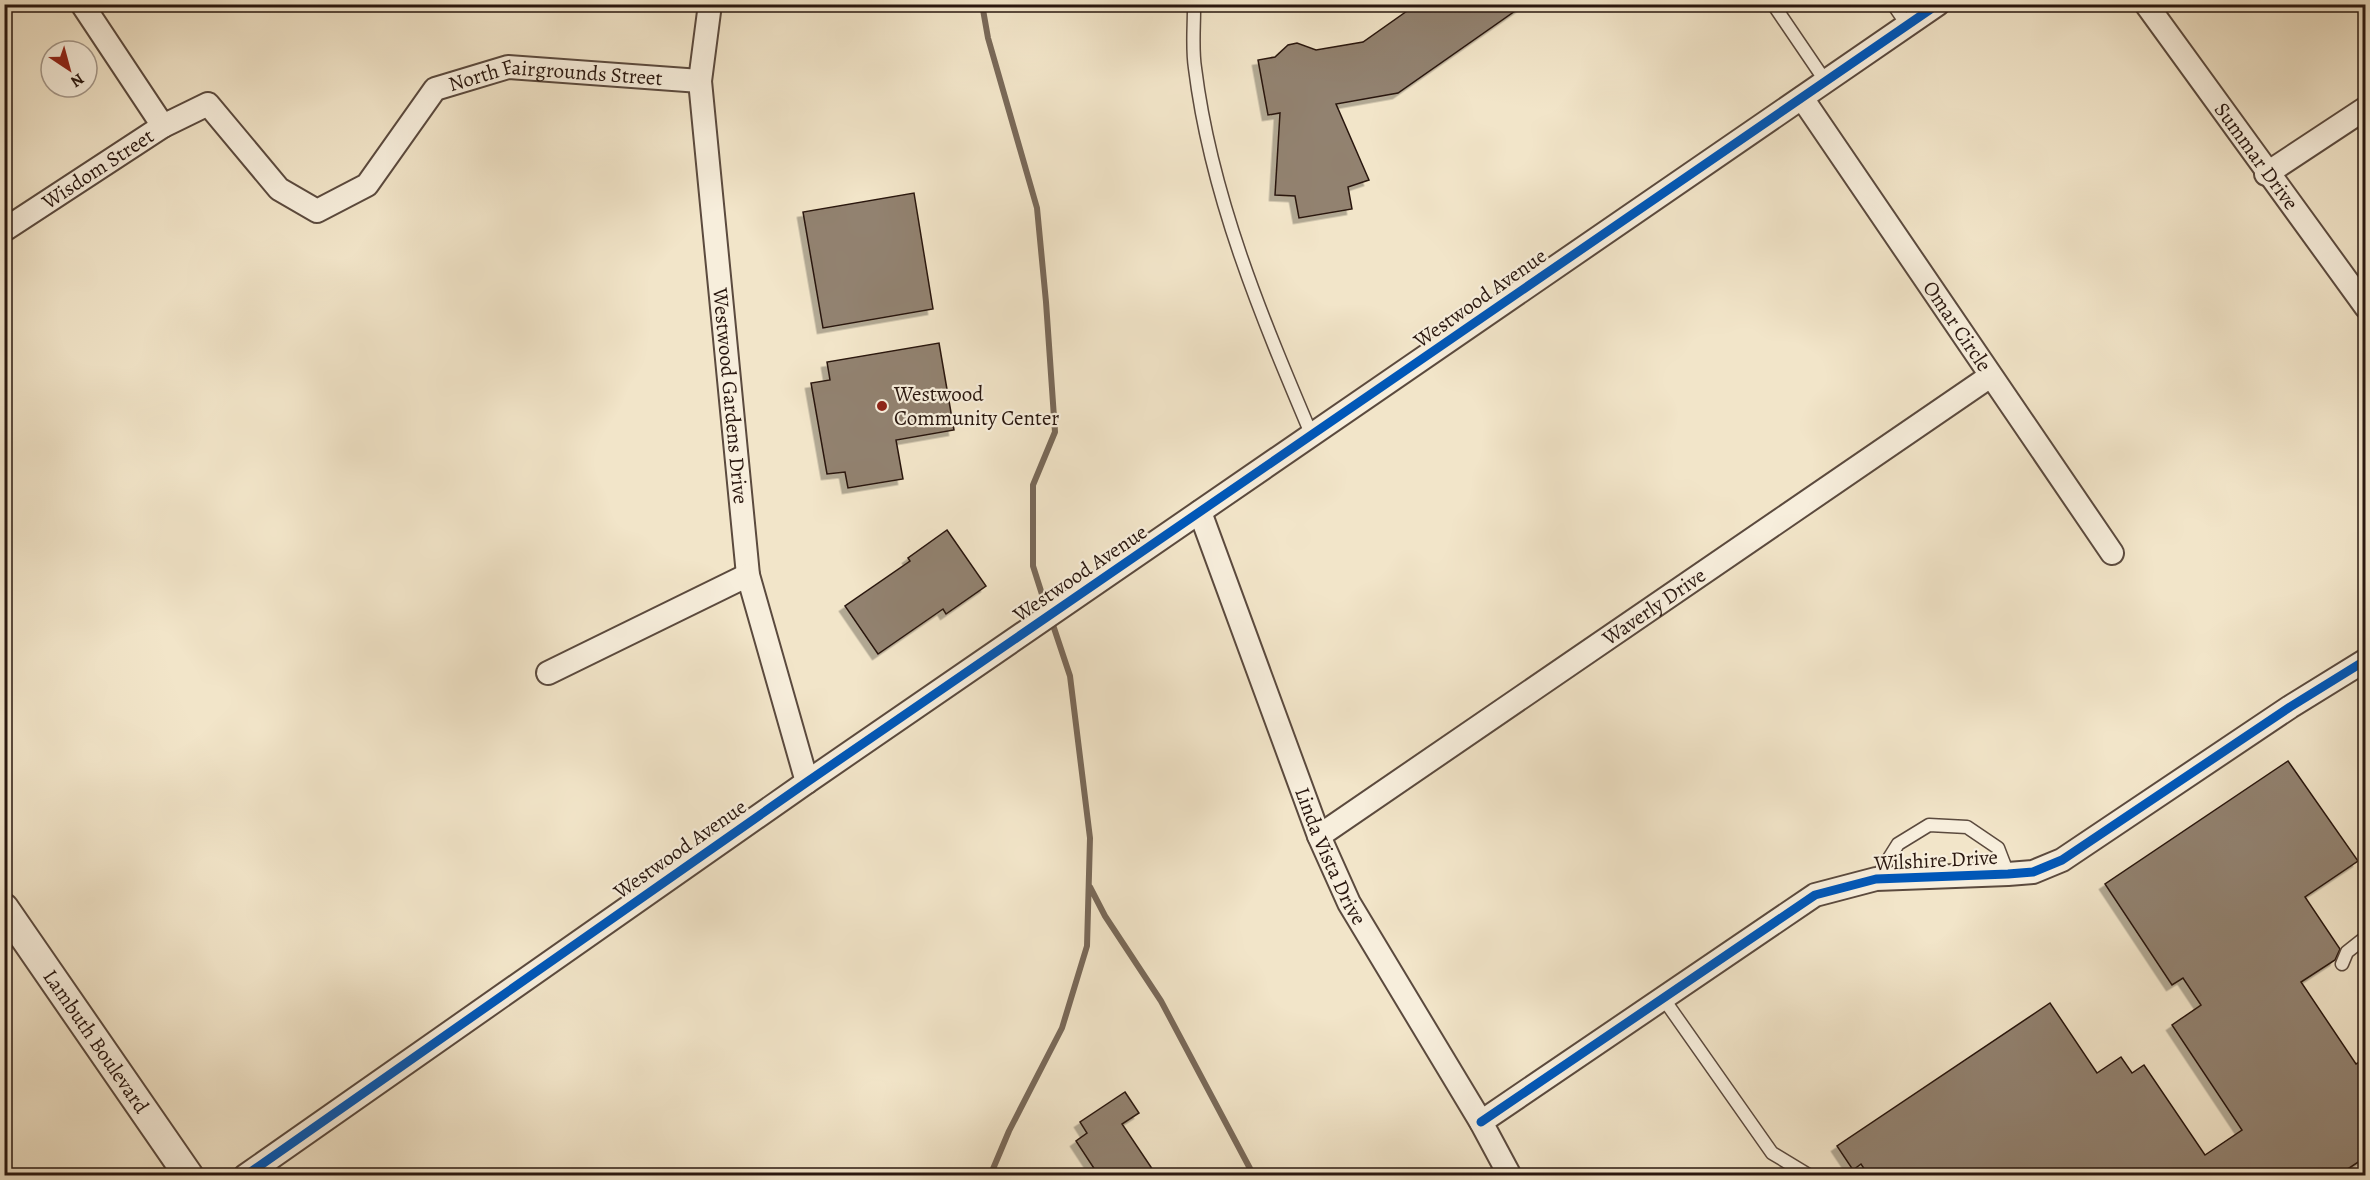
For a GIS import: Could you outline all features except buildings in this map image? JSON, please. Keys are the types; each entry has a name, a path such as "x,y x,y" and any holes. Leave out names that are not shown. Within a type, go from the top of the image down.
{"street":[{"path":"82,4 163,126"},
{"name":"Westwood Gardens Drive","path":"710,4 700,81 748,575 807,782"},
{"name":"Westwood Avenue","path":"245,1176 807,782 1938,4"},
{"name":"Summar Drive","path":"2146,4 2266,174 2366,307"},
{"name":"North Fairgrounds Street","path":"163,126 208,104 279,189 317,212 367,185 435,88 508,67 700,81"},
{"name":"Omar Circle","path":"1802,98 1989,377 2112,554"},
{"path":"2266,174 2366,108"},
{"name":"Wisdom Street","path":"4,230 163,126"},
{"name":"Waverly Drive","path":"1319,836 1989,377"},
{"name":"Linda Vista Drive","path":"1200,512 1319,836 1349,903 1481,1122 1509,1176"},
{"path":"548,674 748,575"},
{"name":"Wilshire Drive","path":"1481,1122 1815,895 1876,879 2033,872 2062,861 2290,706 2366,660"},
{"name":"Lambuth Boulevard","path":"4,908 189,1176"}],"lane":[{"path":"1773,4 1826,82"},
{"path":"1893,4 1908,26"},
{"path":"1199,6 1194,67 1216,179 1269,335 1312,436"},
{"path":"1876,879 1898,844 1929,825 1967,827 1998,848 2008,874"},
{"path":"2342,964 2347,952 2366,937"},
{"path":"1663,998 1772,1153 1810,1176"}],"waterway":[{"path":"982,4 988,38 1037,208 1055,432 1033,485 1033,566 1047,610"},
{"path":"990,1176 1009,1131 1062,1028 1087,946 1090,838 1070,676 1051,619"},
{"path":"1090,887 1105,916 1161,1001 1254,1176"}],"cycle path":[{"path":"245,1176 807,782 1938,4"},
{"path":"1481,1122 1815,895 1876,879 2033,872 2062,860 2290,707 2366,660"}],"place":[{"name":"Westwood Community Center","path":"882,406"}]}
